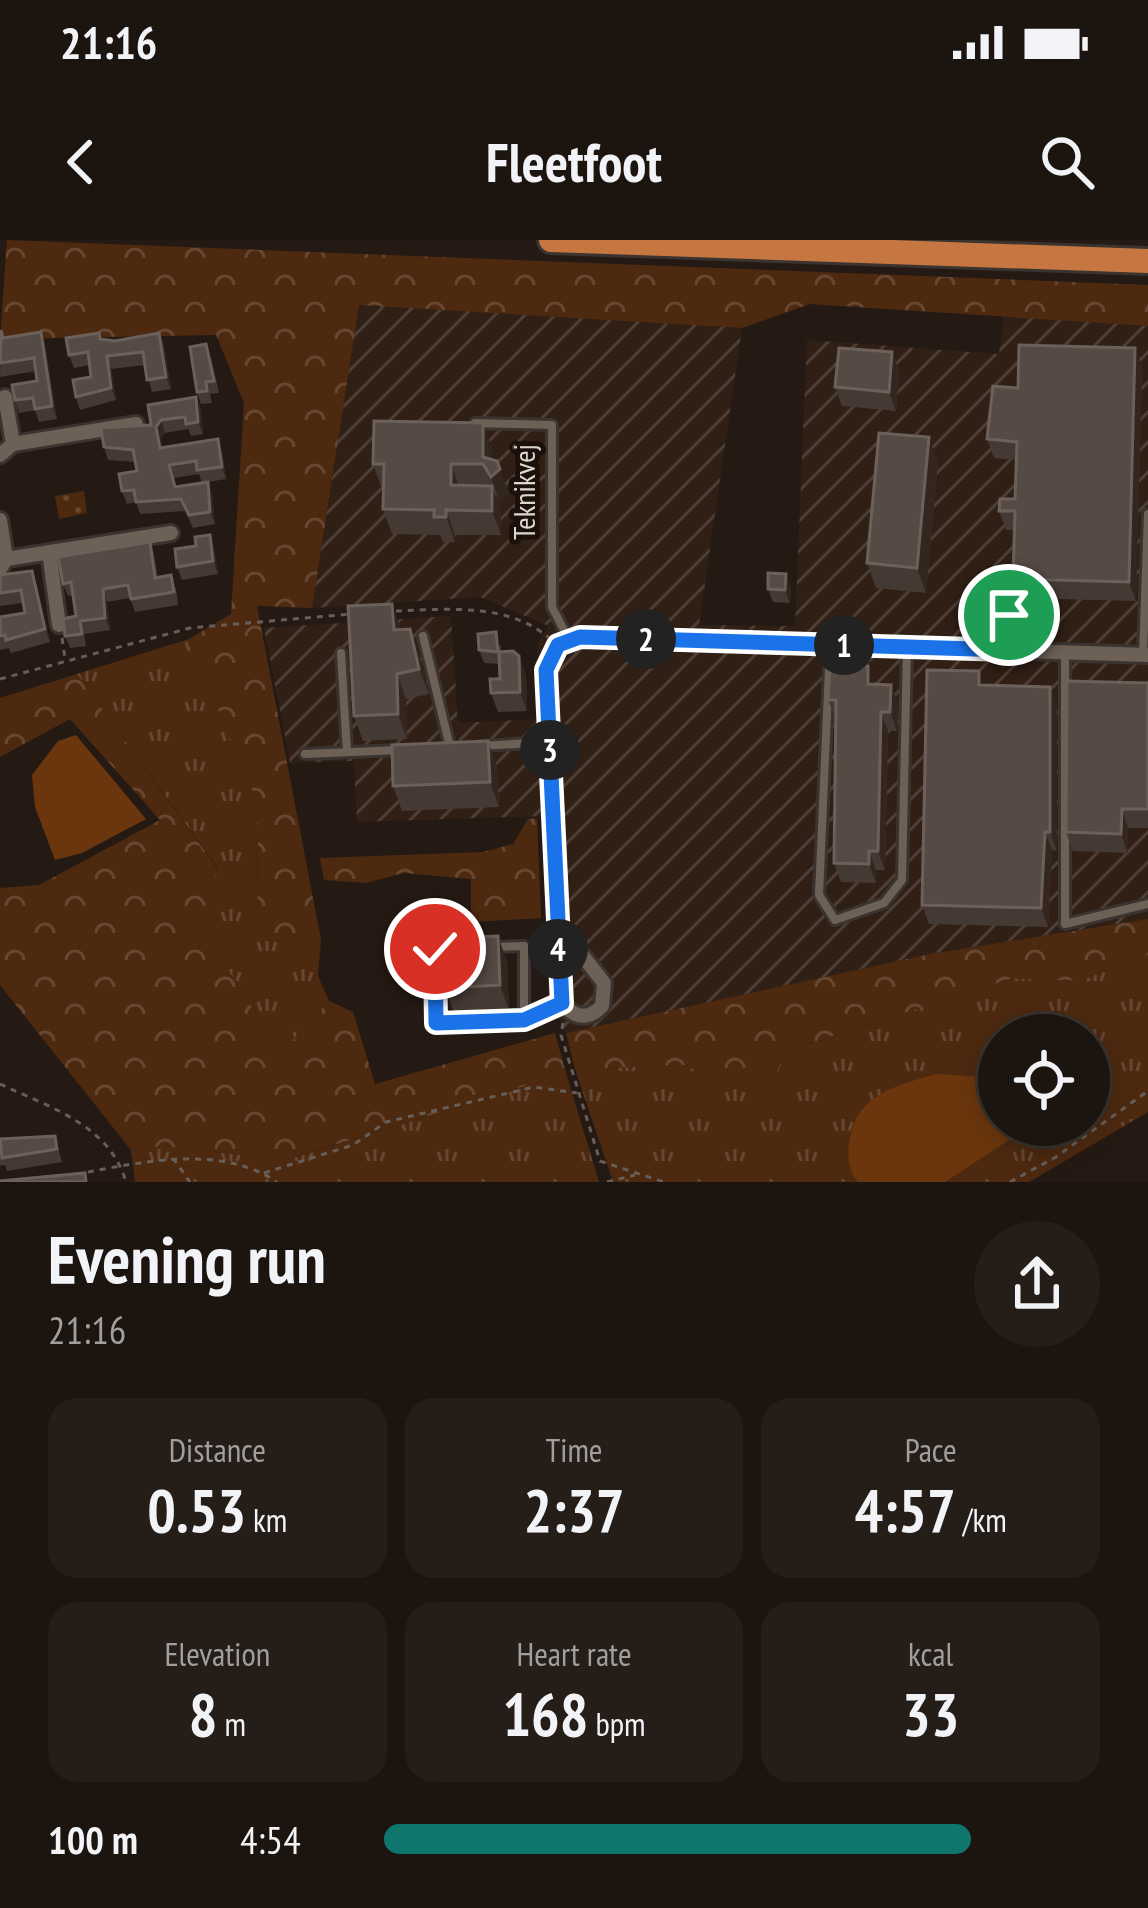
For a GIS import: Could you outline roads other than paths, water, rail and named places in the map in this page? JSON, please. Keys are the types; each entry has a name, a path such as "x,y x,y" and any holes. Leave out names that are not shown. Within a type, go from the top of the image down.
{"highway":[{"path":"551,240 1148,261"}],"street":[{"path":"5,397 13,443"},
{"path":"0,455 13,443 136,424"},
{"path":"0,520 3,564 171,533"},
{"path":"49,552 59,625"},
{"path":"563,642 908,646 1146,655"},
{"name":"Teknikvej","path":"563,642 546,670 564,1006"},
{"path":"558,924 604,983 602,1006 595,1014 579,1017 564,1006"}],"lane":[{"name":"Teknikvej","path":"467,423 552,425 552,607 563,642"},
{"path":"1146,655 1148,514"},
{"path":"1007,650 1009,615"},
{"path":"423,636 450,747"},
{"path":"830,645 819,896 835,920 884,903 902,880 908,646"},
{"path":"1065,652 1065,924 1148,904"},
{"path":"341,653 347,752"},
{"path":"430,748 550,742"},
{"path":"304,754 409,749"},
{"path":"479,947 524,946 524,1020"},
{"path":"457,948 435,949 436,1023 524,1020 564,1006"}]}
